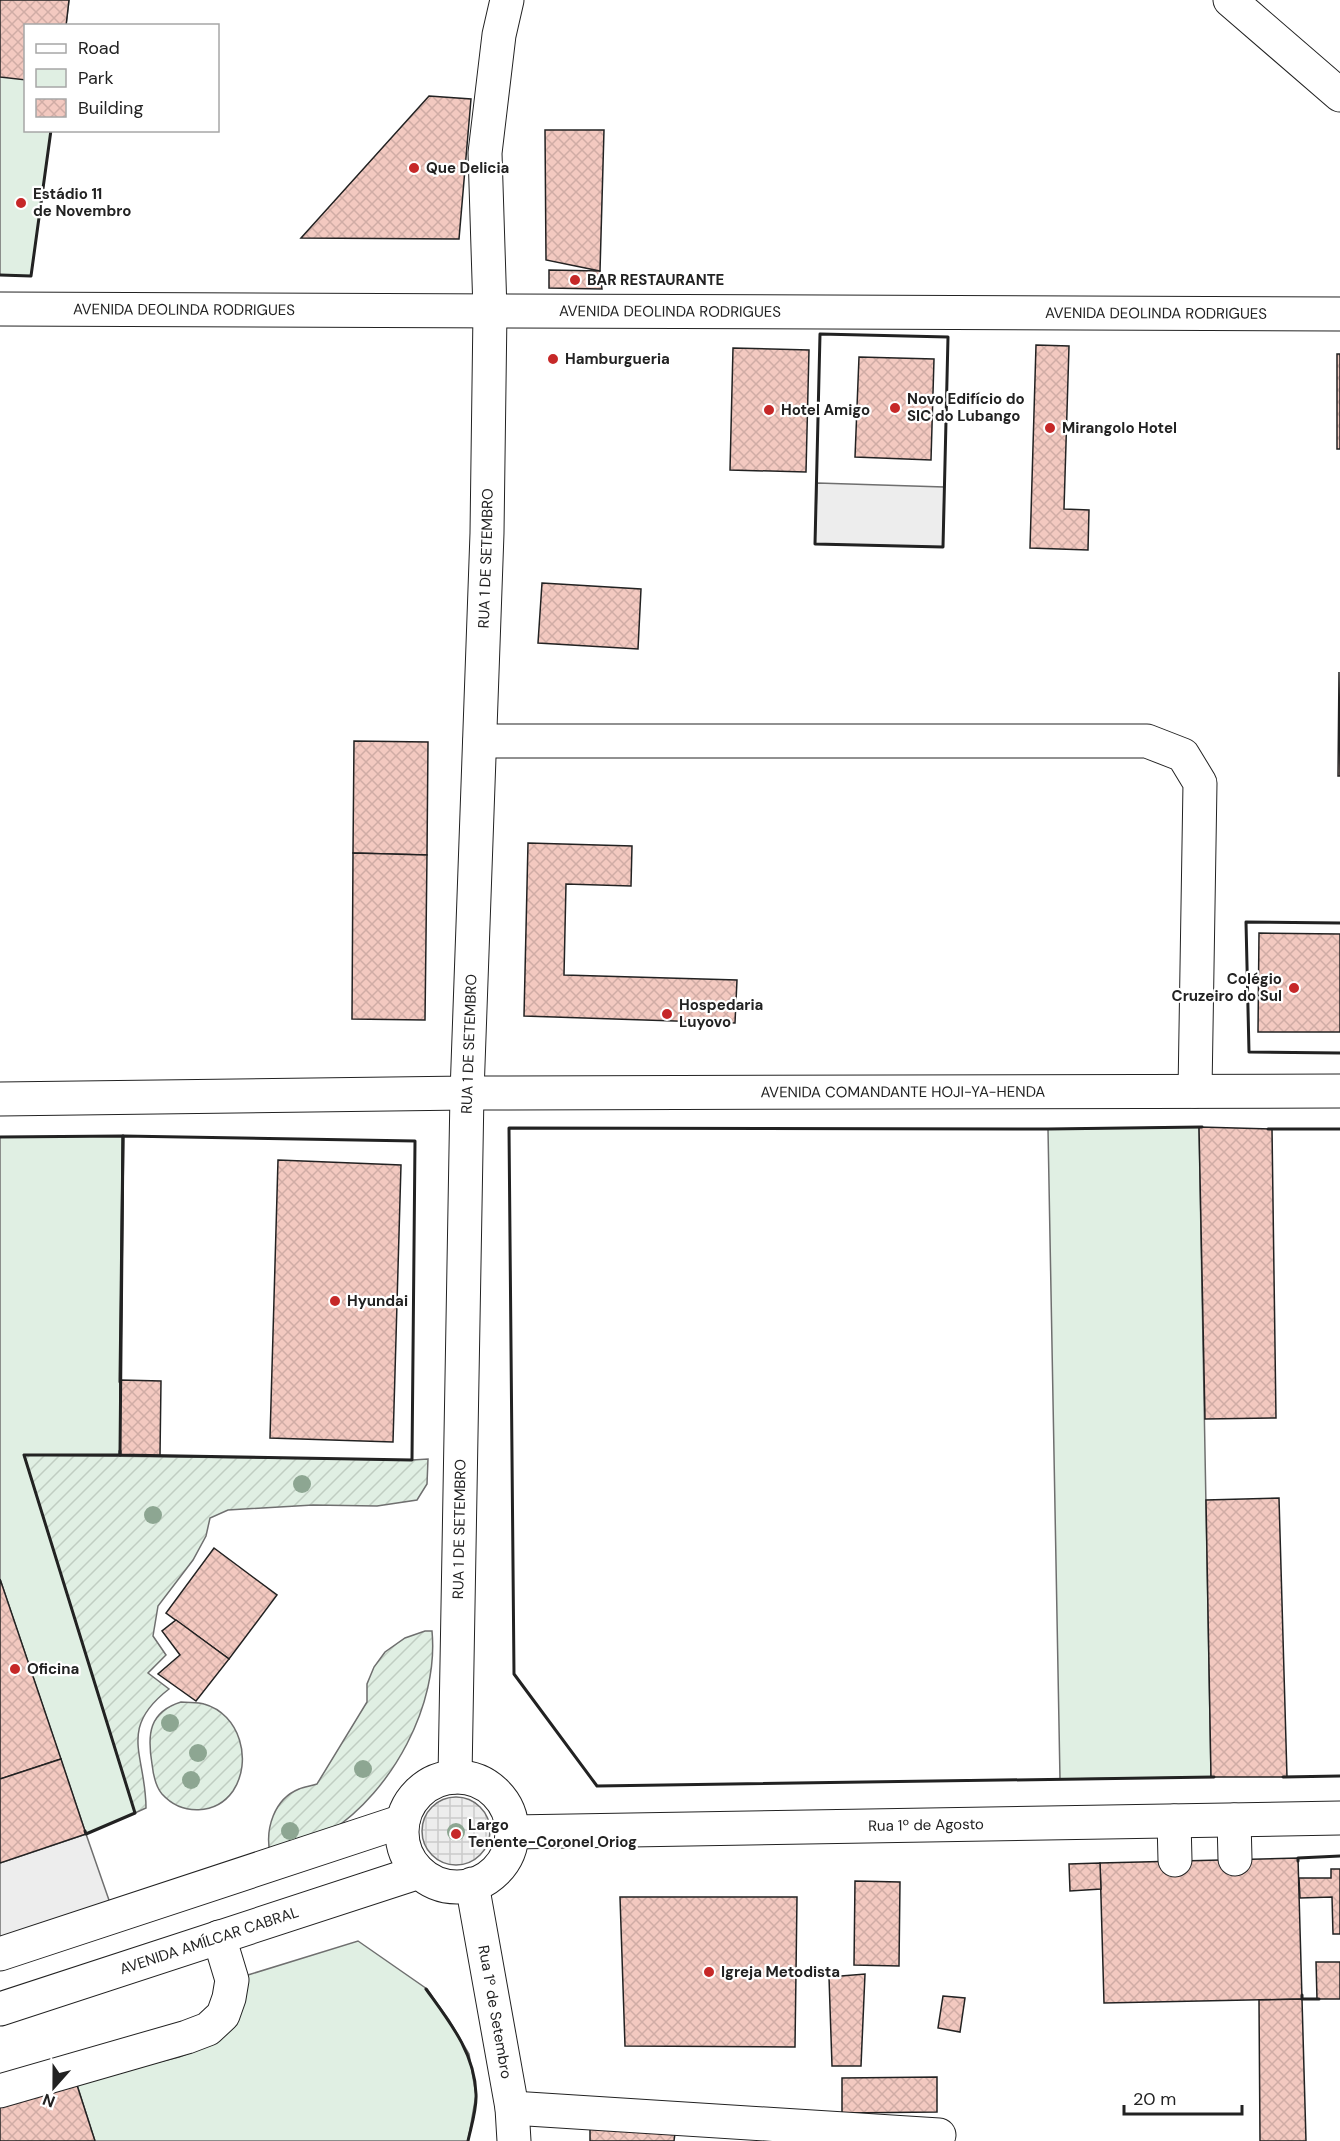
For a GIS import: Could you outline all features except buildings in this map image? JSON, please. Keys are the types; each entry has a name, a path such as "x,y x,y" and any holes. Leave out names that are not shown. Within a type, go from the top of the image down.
{"street":[{"name":"RUA 1 DE SETEMBRO","path":"455,1777 467,1094 487,533 490,311 485,153 499,35 507,0"},
{"path":"1230,0 1340,95"},
{"name":"AVENIDA DEOLINDA RODRIGUES","path":"0,309 1340,314"},
{"path":"480,741 1147,741 1183,754 1200,783 1195,1091"},
{"name":"AVENIDA COMANDANTE HOJI-YA-HENDA","path":"0,1099 467,1094 1340,1091"},
{"path":"455,1777 473,1779 489,1787 501,1799 509,1815 512,1832 509,1849 501,1865 488,1877 472,1884 454,1886 435,1882 419,1872 408,1857 402,1839 403,1821 410,1803 422,1789 438,1780 455,1777"},
{"name":"Rua 1º de Agosto","path":"512,1832 1340,1818"},
{"path":"1234,1820 1235,1859"},
{"path":"0,1954 403,1821"},
{"path":"1174,1821 1175,1860"},
{"name":"AVENIDA AMÍLCAR CABRAL","path":"0,2009 419,1872"},
{"name":"Rua 1º de Setembro","path":"472,1884 512,2108 514,2141"},
{"path":"0,2091 208,2029 223,2015 232,1980 219,1937"},
{"path":"512,2108 939,2135"}],"green space":[{"name":"Estádio 11 de Novembro","path":"0,0 69,0 66,24 24,24 24,132 51,132 31,276 0,275"},
{"path":"1199,1127 1211,1777 1060,1779 1048,1129"},
{"path":"123,1136 120,1455 24,1455 135,1813 86,1834 0,1579 0,1137"},
{"path":"24,1455 428,1459 427,1484 417,1500 377,1506 313,1505 228,1510 210,1518 206,1536 193,1560 158,1606 153,1636 166,1655 148,1673 169,1689 153,1703 143,1717 139,1730 138,1744 146,1808 135,1813"},
{"path":"432,1631 432,1659 428,1688 407,1744 392,1770 353,1814 331,1831 270,1853 270,1825 278,1807 290,1794 317,1784 367,1702 367,1684 374,1667 385,1652 405,1638"},
{"path":"181,1702 202,1703 216,1709 227,1718 240,1740 242,1766 233,1791 218,1805 199,1810 179,1806 162,1794 156,1784 150,1753 151,1734 156,1718 170,1706"},
{"path":"358,1941 427,1989 469,2054 476,2095 468,2141 95,2141 76,2082 179,2057 208,2046 248,1975"}],"shaded area":[{"path":"817,483 944,487 943,547 815,544"},
{"name":"Largo Tenente-Coronel Oriog","path":"449,1797 463,1797 475,1802 485,1812 490,1831 485,1850 475,1860 463,1865 449,1865 437,1860 427,1850 422,1838 422,1824 427,1812 437,1802"},
{"path":"86,1834 110,1903 0,1940 0,1863"}],"wall":[{"path":"0,275 31,276 51,132"},
{"path":"820,334 948,337 943,547 815,544 820,334"},
{"path":"1340,923 1246,922 1249,1052 1340,1053"},
{"path":"1202,1127 509,1128 514,1674 597,1786 1214,1777"},
{"path":"1268,1129 1340,1129"},
{"path":"123,1136 415,1141 412,1460 120,1455 123,1136"},
{"path":"0,1137 123,1136 120,1382"},
{"path":"85,1831 86,1834 135,1813 24,1455 120,1455 120,1451"},
{"path":"1283,1777 1340,1776"},
{"path":"1298,1861 1298,1858 1340,1856"},
{"path":"426,1989 459,2038 475,2079 475,2112 468,2141"},
{"path":"1302,1995 1302,1999 1319,1999"}],"place":[{"name":"Que Delicia","path":"414,168"},
{"name":"Estádio 11 de Novembro","path":"21,203"},
{"name":"BAR RESTAURANTE","path":"575,280"},
{"name":"Hamburgueria","path":"553,359"},
{"name":"Novo Edifício do SIC do Lubango","path":"895,408"},
{"name":"Hotel Amigo","path":"769,410"},
{"name":"Mirangolo Hotel","path":"1050,428"},
{"name":"Colégio Cruzeiro do Sul","path":"1294,988"},
{"name":"Hospedaria Luyovo","path":"667,1014"},
{"name":"Hyundai","path":"335,1301"},
{"name":"Oficina","path":"15,1669"},
{"name":"Largo Tenente-Coronel Oriog","path":"456,1834"},
{"name":"Igreja Metodista","path":"709,1972"}]}
